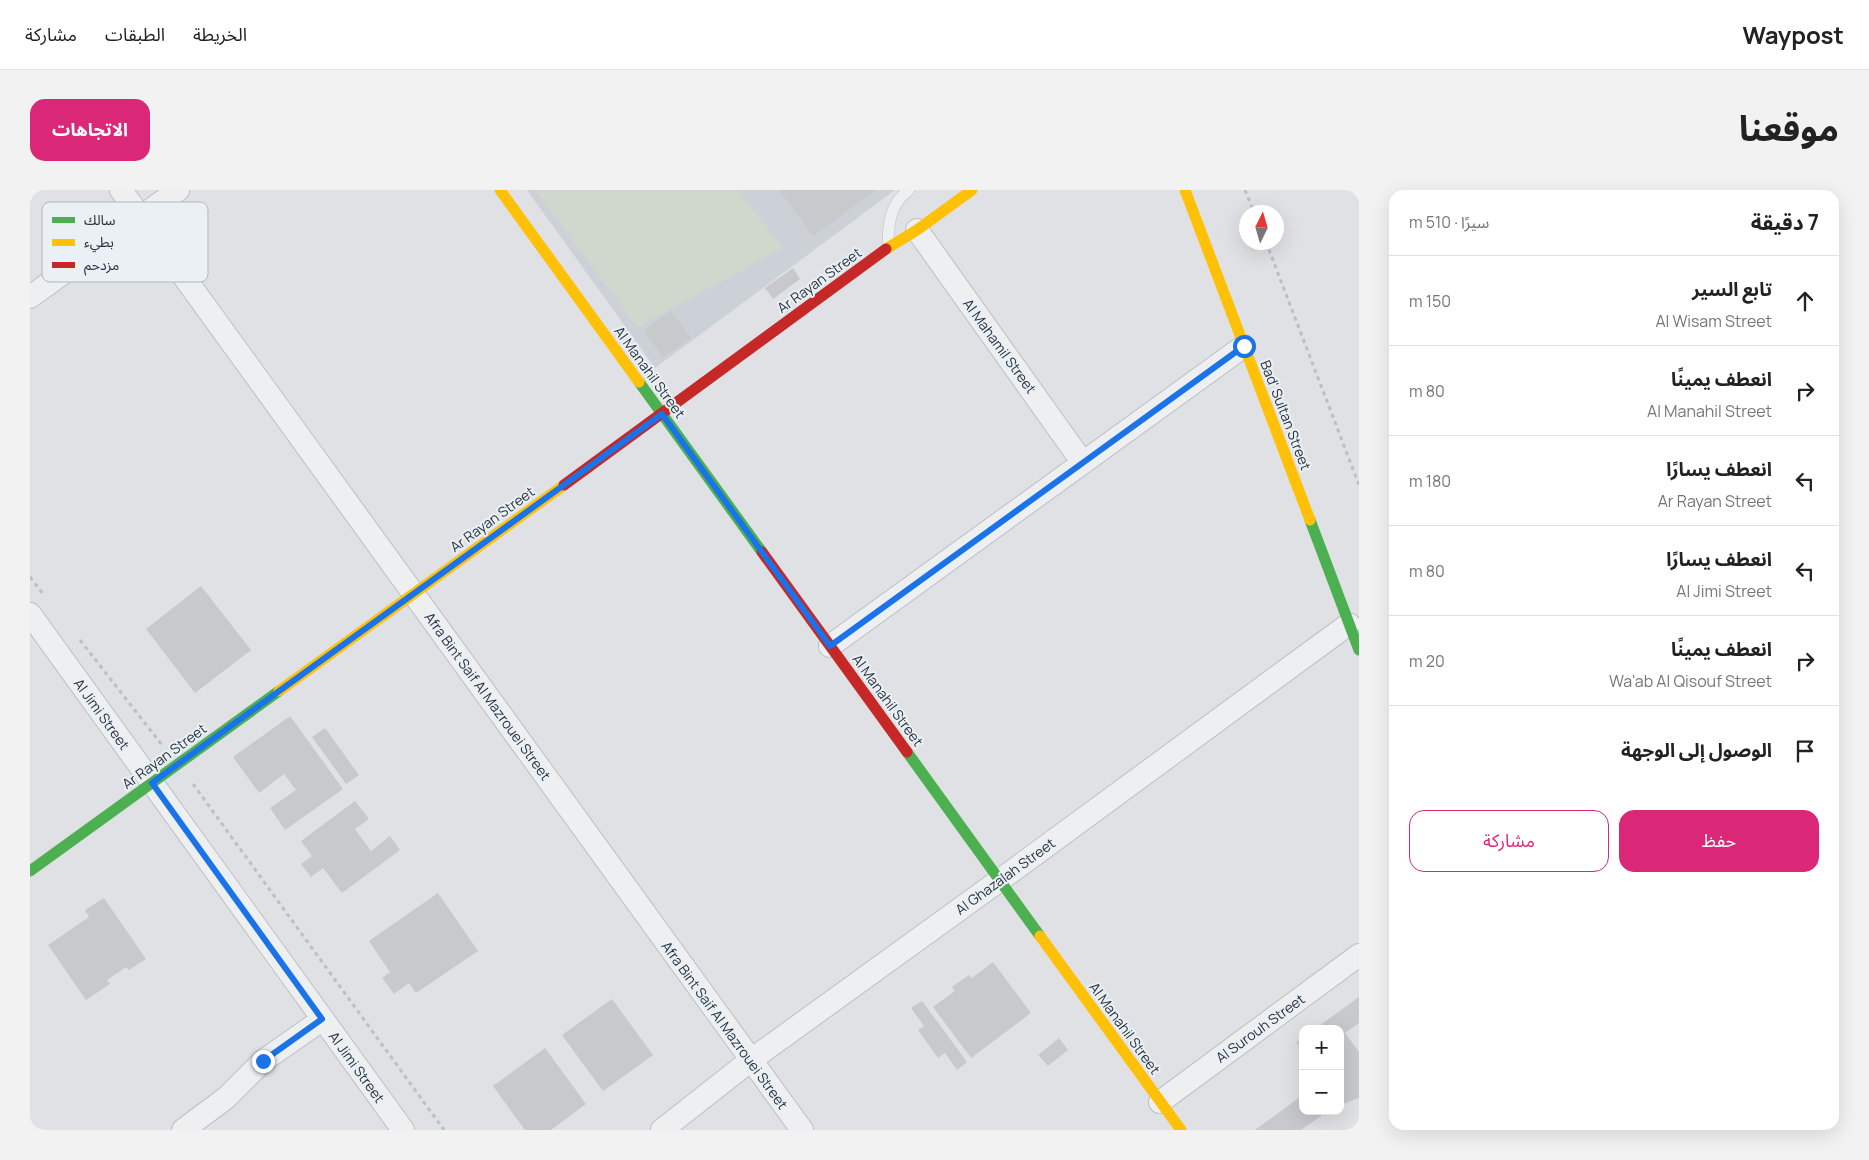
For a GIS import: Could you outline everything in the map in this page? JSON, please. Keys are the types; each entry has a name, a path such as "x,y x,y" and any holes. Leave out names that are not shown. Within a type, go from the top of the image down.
{"street":[{"name":"Afra Bint Saif Al Mazrouei Street","path":"121,190 129,202"},
{"path":"161,202 178,190"},
{"name":"Al Manahil Street","path":"500,190 1181,1130"},
{"name":"Ar Rayan Street","path":"30,872 888,248 972,190"},
{"name":"Bad' Sultan Street","path":"1185,190 1359,650"},
{"name":"Al Mahamil Street","path":"916,230 1083,463"},
{"path":"30,297 51,282"},
{"name":"Afra Bint Saif Al Mazrouei Street","path":"187,282 802,1130"},
{"path":"830,646 1244,346"},
{"name":"Al Jimi Street","path":"30,614 403,1130"},
{"name":"Al Ghazalah Street","path":"662,1130 751,1060 1349,624"},
{"name":"Al Surouh Street","path":"1160,1102 1359,955"},
{"path":"183,1130 226,1098 263,1061 322,1019"}],"lane":[{"path":"888,248 888,228 892,212 897,202 909,190"}],"path":[{"path":"1245,190 1251,205"},
{"path":"1269,250 1359,485"},
{"path":"30,577 47,599"},
{"path":"76,636 167,752"},
{"path":"190,780 444,1130"}],"shaded area":[{"path":"527,190 895,190 655,368"},
{"path":"535,190 738,190 783,248 637,327"}],"building":[{"path":"779,190 876,190 813,236"},
{"path":"793,268 800,279 773,299 765,288"},
{"path":"671,311 691,338 663,358 644,330"},
{"path":"201,586 251,650 195,693 146,629"},
{"path":"290,716 343,789 285,830 270,808 296,790 284,774 259,793 233,757"},
{"path":"325,728 359,775 346,784 312,737"},
{"path":"355,801 369,819 355,829 371,851 390,836 400,850 342,893 323,868 311,877 301,864 312,856 301,841"},
{"path":"438,893 478,951 416,993 409,983 394,994 382,978 390,972 369,941"},
{"path":"104,898 146,959 129,970 126,967 107,980 110,984 86,1000 48,945 89,917 85,910"},
{"path":"993,962 1031,1013 971,1058 933,1007 955,991 952,987 969,975 972,978"},
{"path":"1359,997 1359,1023 1345,1033 1359,1052 1359,1098 1344,1104 1344,1025 1320,1025"},
{"path":"612,999 653,1055 603,1091 562,1035"},
{"path":"922,1001 967,1062 957,1070 945,1053 938,1058 918,1030 924,1026 911,1008"},
{"path":"1059,1038 1068,1050 1048,1066 1038,1055"},
{"path":"545,1048 586,1104 551,1130 525,1130 493,1086"},
{"path":"1299,1098 1299,1115 1322,1115 1301,1130 1255,1130"}],"traffic: fast":[{"path":"639,382 762,552"},
{"path":"1310,520 1359,650"},
{"path":"30,871 279,691"},
{"path":"907,752 1040,936"}],"traffic: slow":[{"path":"500,190 639,382"},
{"path":"886,249 917,230 972,190"},
{"path":"1185,190 1310,520"},
{"path":"279,691 564,485"},
{"path":"1040,936 1181,1130"}],"traffic: jam":[{"path":"564,485 886,249"},
{"path":"762,552 907,752"}],"route":[{"path":"263,1061 322,1019 152,783 662,414 830,646 1244,346"}]}
